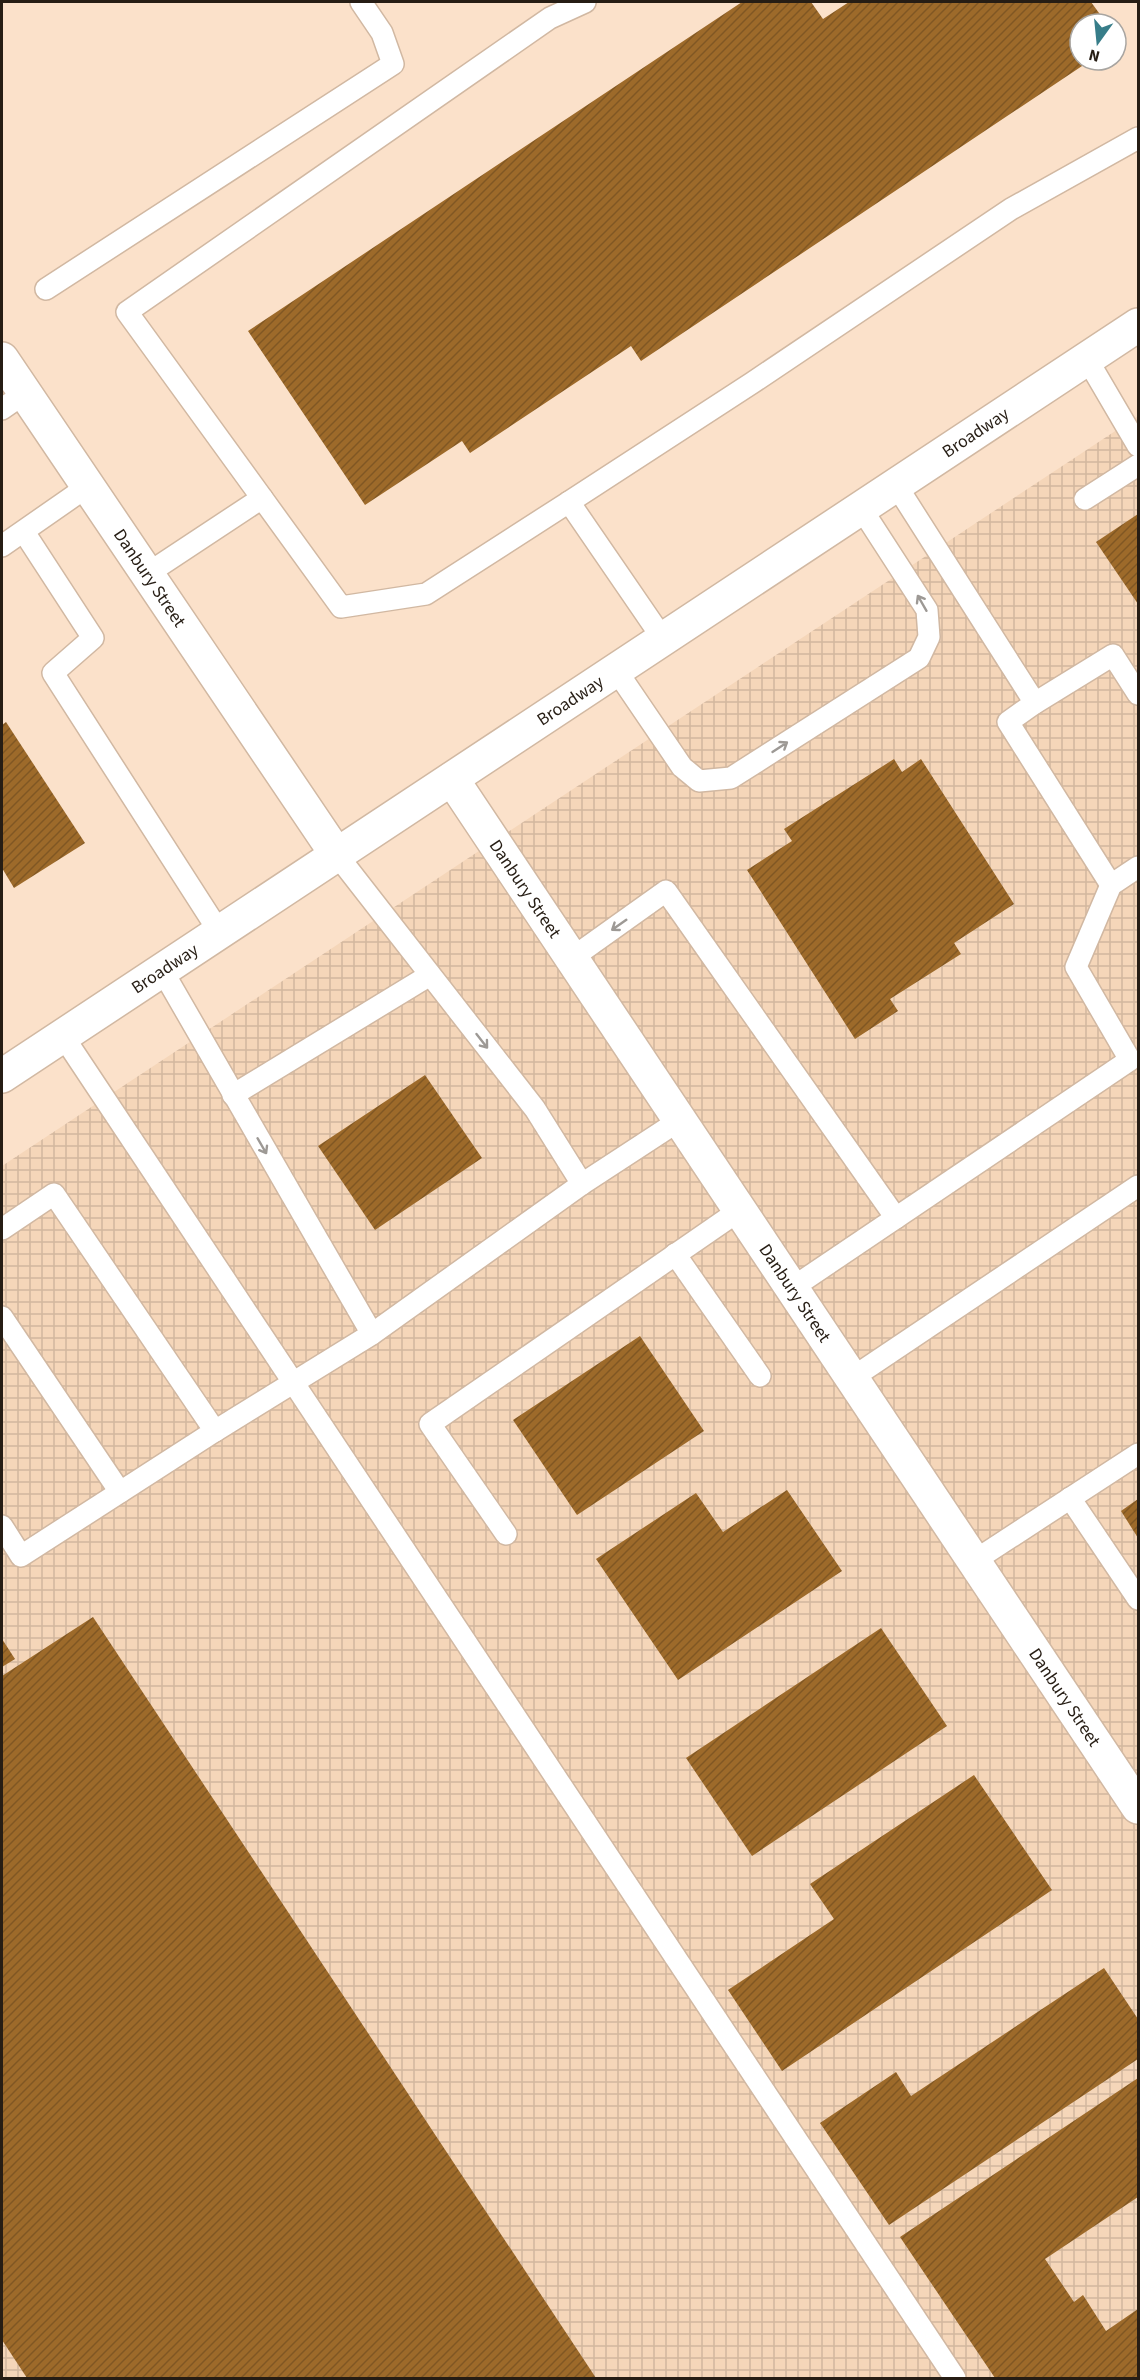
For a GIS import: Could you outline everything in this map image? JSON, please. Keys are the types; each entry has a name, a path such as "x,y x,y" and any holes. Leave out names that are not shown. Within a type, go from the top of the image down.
{"street":[{"name":"Broadway","path":"2,1076 1138,325"},
{"name":"Danbury Street","path":"2,359 13,401 88,486 337,855"},
{"name":"Danbury Street","path":"452,779 1138,1807"}],"lane":[{"path":"46,289 393,64 382,33 361,2"},
{"path":"585,2 550,18 127,312 341,607 426,594 752,383 1011,209 1138,138"},
{"path":"1087,359 1138,446"},
{"path":"1085,499 1138,465"},
{"path":"896,485 1035,703"},
{"path":"2,546 88,486"},
{"path":"147,574 262,498"},
{"path":"569,502 663,639"},
{"path":"616,670 682,767 699,781 731,778 919,658 929,637 927,610 861,508"},
{"path":"24,532 93,638 53,674 220,933"},
{"path":"1111,885 1008,722 1113,655 1138,694"},
{"path":"337,855 535,1109 582,1185"},
{"path":"792,1288 1130,1060 1076,967 1111,885 1138,867"},
{"path":"572,958 666,891 896,1218"},
{"path":"162,970 232,1095 372,1334"},
{"path":"232,1095 430,975"},
{"path":"63,1036 955,2379"},
{"path":"2,1526 21,1556 215,1431 372,1334 582,1185 680,1120"},
{"path":"852,1378 1138,1185"},
{"path":"2,1229 54,1194 215,1431"},
{"path":"506,1534 430,1424 740,1210"},
{"path":"675,1254 760,1376"},
{"path":"2,1317 120,1492"},
{"path":"974,1561 1138,1454"},
{"path":"1070,1498 1138,1599"}],"shaded area":[{"path":"1138,416 1138,2378 2,2378 2,1166"}],"building":[{"path":"742,2 811,2 823,19 849,2 1091,2 1098,12 1068,12 1068,72 1073,72 641,361 631,346 470,453 462,441 365,505 248,331"},
{"path":"1138,514 1138,604 1096,542"},
{"path":"6,722 85,843 14,888 2,868 2,725"},
{"path":"894,759 902,772 921,759 1014,904 954,943 961,954 890,999 898,1011 855,1039 747,870 792,841 784,829"},
{"path":"425,1075 482,1158 375,1230 318,1146"},
{"path":"640,1336 704,1431 577,1515 513,1420"},
{"path":"787,1490 842,1571 678,1680 596,1559 696,1493 723,1532"},
{"path":"1138,1499 1138,1538 1121,1511"},
{"path":"93,1617 596,2378 27,2378 2,2340 2,1676"},
{"path":"881,1628 947,1726 752,1856 686,1758"},
{"path":"2,1639 15,1659 2,1667"},
{"path":"974,1775 1052,1890 782,2071 728,1990 834,1919 810,1884"},
{"path":"1104,1968 1138,2019 1138,2059 889,2225 820,2123 896,2072 911,2096"},
{"path":"1138,2078 1138,2197 1045,2259 1074,2302 1083,2295 1106,2331 1138,2309 1138,2378 995,2378 900,2237"}]}
